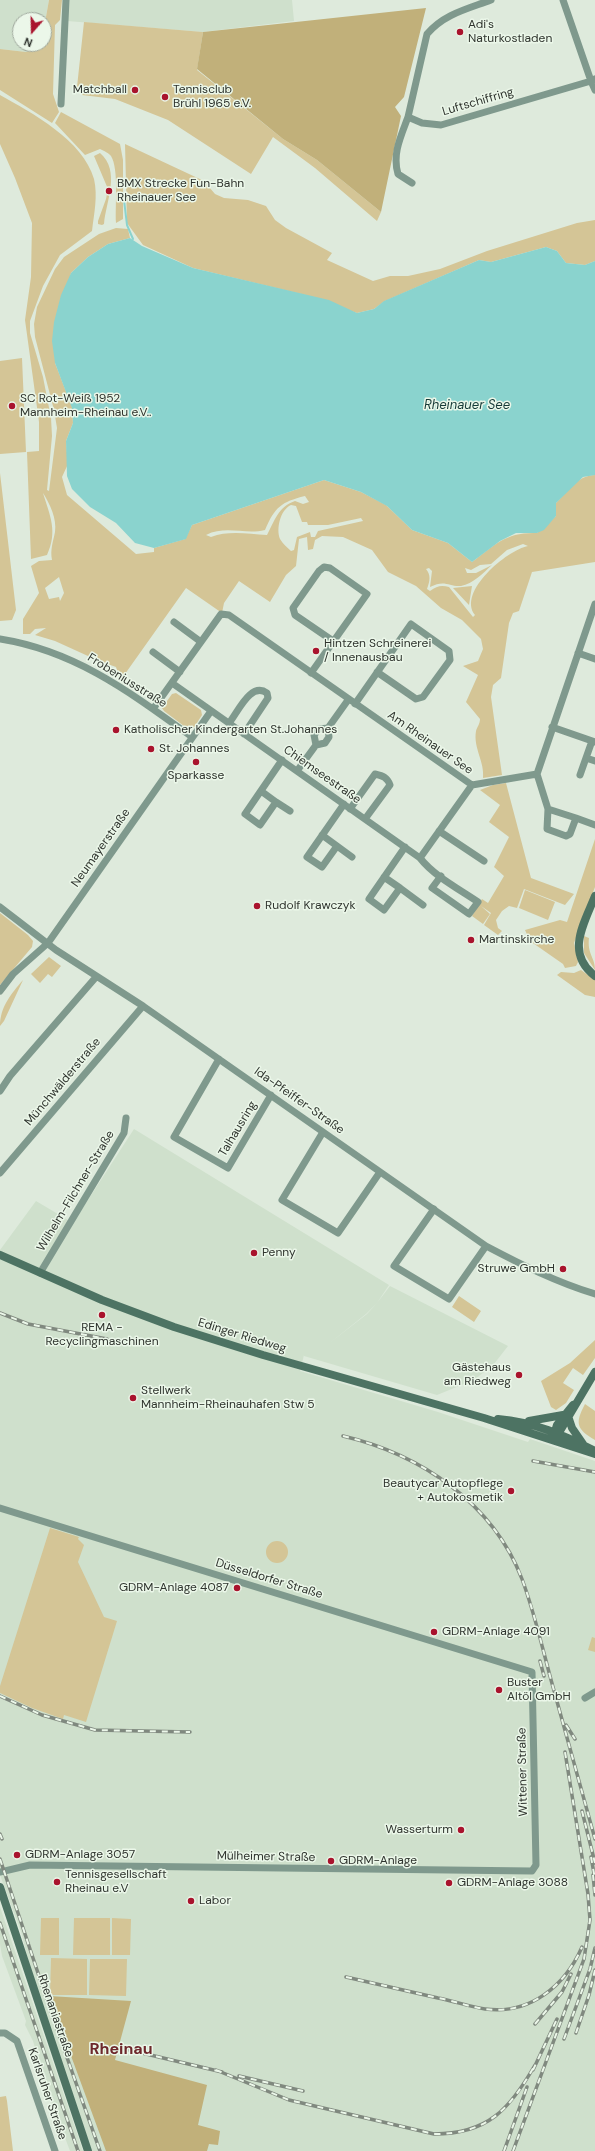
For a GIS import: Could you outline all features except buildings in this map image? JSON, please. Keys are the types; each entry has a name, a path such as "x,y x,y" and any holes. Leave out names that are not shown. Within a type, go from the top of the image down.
{"main road":[{"path":"595,896 581,931 578,945 580,956 595,976"},
{"name":"Edinger Riedweg","path":"0,1255 102,1300 201,1336 314,1370 484,1418 595,1454"},
{"path":"554,1440 566,1417 595,1372"},
{"path":"523,1421 566,1417"},
{"path":"566,1417 585,1446"},
{"name":"Edinger Riedweg","path":"484,1418 523,1421 557,1432 595,1451"},
{"name":"Rhenaniastraße","path":"0,1887 88,2151"}],"street":[{"path":"61,104 66,0"},
{"path":"412,183 398,174 395,165 395,155 408,117 427,34 436,24 447,16 491,0"},
{"path":"563,0 593,80 595,90"},
{"name":"Luftschiffring","path":"408,117 422,123 441,125 593,80"},
{"path":"311,673 333,642 367,594 330,568 324,567 318,571 293,608 295,614 333,642"},
{"path":"576,818 570,834 566,836 547,829 548,809 537,774 595,604"},
{"name":"Am Rheinauer See","path":"154,709 221,614 229,615 348,700 472,785 537,774"},
{"path":"174,622 202,642"},
{"path":"355,704 377,672 411,624 449,651 450,660 423,697 416,699 377,672"},
{"name":"Frobeniusstraße","path":"0,639 34,646 74,660 111,680 154,709 192,738"},
{"path":"153,652 180,672"},
{"path":"578,653 595,659"},
{"name":"Chiemseestraße","path":"172,683 366,819 420,858 426,865 478,902 469,914 432,888 441,876"},
{"path":"229,723 251,692 256,689 262,689 267,693 268,698 244,734"},
{"path":"297,771 316,745 325,743 330,737 328,728 348,700"},
{"name":"Neumayerstraße","path":"0,991 13,974 48,943 211,711"},
{"path":"552,727 593,741 580,775"},
{"path":"586,758 595,761"},
{"path":"276,802 260,825 245,814 282,760"},
{"path":"350,808 375,774 388,780 390,785 366,819"},
{"path":"420,858 472,785"},
{"path":"261,791 290,812"},
{"path":"337,846 322,867 307,856 344,804"},
{"path":"548,809 595,825"},
{"path":"439,831 484,861"},
{"path":"322,835 352,857"},
{"path":"400,888 384,910 369,899 405,847"},
{"path":"384,877 423,905"},
{"name":"Ida-Pfeiffer-Straße","path":"0,907 96,977 143,1006 486,1246 531,1270 565,1285 595,1294"},
{"path":"0,1091 10,1076 96,977"},
{"name":"Münchwälderstraße","path":"0,1173 143,1006"},
{"name":"Talhausring","path":"219,1059 174,1137 228,1168 271,1095"},
{"name":"Wilhelm-Filchner-Straße","path":"40,1272 124,1133 126,1118"},
{"path":"323,1132 282,1200 338,1232 380,1172"},
{"path":"434,1209 394,1266 449,1299 486,1246"},
{"name":"Düsseldorfer Straße","path":"0,1508 532,1672"},
{"name":"Wittener Straße","path":"532,1672 536,1865 532,1871"},
{"path":"586,1698 595,1692"},
{"name":"Mülheimer Straße","path":"0,1872 30,1865 532,1871"},
{"name":"Karlsruher Straße","path":"0,2033 5,2033 17,2041 55,2151"}],"shaded area":[{"path":"0,0 49,0 47,12 12,12 12,50 0,49"},
{"path":"49,0 62,0 60,20 55,25 53,94 59,112 52,123 0,90 0,49 12,50 12,52 52,52 52,12 47,12"},
{"path":"69,0 292,0 294,21 203,32 67,21"},
{"path":"426,8 404,97 395,107 401,116 381,212 317,160 283,139 197,69 203,32"},
{"name":"Tennisclub Brühl 1965 e.V.","path":"84,22 203,32 197,70 283,139 317,160 381,212 377,221 315,168 273,137 251,174 168,120 115,99 82,95 83,88 77,87"},
{"path":"0,95 41,119 68,140 88,165 94,179 96,192 92,231 60,255 43,286 30,321 30,333 43,377 51,418 52,436 47,490 49,491 57,428 54,410 35,337 34,324 37,307 55,269 64,257 99,234 116,228 128,229 130,238 108,244 88,257 71,273 55,363 72,407 73,423 66,441 68,464 62,477 67,495 136,554 154,552 154,548 185,539 192,525 324,480 361,492 386,505 412,530 448,543 472,562 502,540 526,533 537,533 556,516 556,503 569,489 583,478 595,475 595,562 532,572 519,611 513,613 509,623 501,678 493,685 491,697 502,775 483,778 482,766 476,743 476,731 480,719 466,702 478,675 463,666 478,661 483,649 481,639 462,620 441,608 416,586 388,572 372,550 343,537 322,536 315,540 313,549 308,550 307,537 299,539 296,566 286,575 270,602 239,581 224,603 222,613 186,588 120,681 116,667 55,641 35,635 46,628 35,629 30,634 23,634 23,619 39,593 31,566 39,561 52,560 51,556 55,522 43,493 52,524 52,538 47,555 31,559 27,452 39,451 39,422 25,320 31,277 32,223 0,144","holes":["305,496 309,502 303,504 295,501 281,510 267,535 239,533 211,537 206,535 213,532 228,530 265,530 276,511 284,503","291,505 296,506 302,522 307,522 308,525 328,525 361,518 363,521 318,531 315,537 311,537 310,532 297,537 294,550 291,551 281,541 278,530 280,520 287,507","523,544 528,546 508,555 487,573 478,584 473,595 471,606 475,615 473,617 449,587 439,586 430,591 427,589 430,578 426,569 429,568 432,571 430,587 443,583 461,586 474,581 492,565 476,573 467,573 465,568 471,570 480,565 491,564 507,550","59,577 64,593 60,601 59,597 49,599 45,588"]},
{"path":"61,112 120,144 123,160 123,219 116,223 116,178 111,156 100,149 85,155 55,123"},
{"path":"125,144 204,181 215,194 224,198 248,200 266,206 275,220 286,228 332,253 327,260 373,281 390,276 408,276 440,269 487,251 577,223 595,220 595,261 585,265 566,263 557,251 546,247 491,262 479,260 385,301 374,309 357,313 305,295 193,268 143,245 127,223"},
{"name":"BMX Strecke Fun-Bahn Rheinauer See","path":"100,153 110,168 111,177 111,187 104,224 102,225 98,224 98,221 108,189 94,156"},
{"name":"SC Rot-Weiß 1952 Mannheim-Rheinau e.V..","path":"22,358 26,452 0,454 0,361"},
{"path":"0,473 16,610 12,620 0,621"},
{"path":"472,586 469,605 453,588"},
{"path":"176,693 201,710 202,715 193,729 188,729 162,708 172,694"},
{"path":"506,783 531,878 574,894 565,905 524,889 517,908 509,906 502,911 496,920 498,928 502,931 498,935 484,925 491,913 481,906 490,914 483,924 472,916 482,899 488,903 504,876 494,867 509,837 489,822 500,805 480,790 493,785"},
{"path":"595,839 595,887 574,943 578,962 576,966 565,968 563,964 530,941 525,930 560,920 567,922"},
{"path":"525,890 555,902 548,920 519,908"},
{"path":"0,913 28,935 33,941 32,947 0,985"},
{"path":"584,936 589,938 589,948 595,970 584,953"},
{"path":"49,957 61,966 52,977 48,974 40,983 31,974"},
{"path":"581,970 595,980 595,997 585,995 557,975 561,972 574,973"},
{"path":"23,980 4,1021 0,1026 0,1019 7,1001"},
{"path":"134,1129 389,1285 377,1303 390,1286 508,1346 494,1364 474,1380 437,1395 304,1355 300,1371 438,1412 528,1442 530,1439 595,1461 595,2151 92,2151 32,1975 21,1932 0,1875 0,1250 36,1201 73,1223","holes":["377,1303 367,1314 331,1342 366,1314"]},
{"path":"459,1296 481,1311 474,1322 452,1307"},
{"path":"595,1340 595,1358 583,1375 573,1368 563,1383 574,1390 566,1403 556,1410 551,1407 541,1381 570,1363"},
{"path":"585,1404 595,1411 595,1440 584,1432 579,1425 580,1416"},
{"path":"50,1528 79,1537 78,1539 84,1545 78,1562 104,1617 117,1621 86,1722 64,1715 63,1719 32,1708 0,1693 0,1686"},
{"path":"277,1541 285,1544 288,1552 285,1560 277,1563 269,1560 266,1552 269,1544"},
{"path":"592,1637 595,1638 595,1652 588,1650"},
{"path":"0,1907 83,2151 70,2151 49,2095 33,2041 25,2025 26,2021 2,1956 0,1944"},
{"path":"41,1918 59,1918 59,1955 40,1955"},
{"path":"74,1918 110,1918 110,1955 73,1955"},
{"path":"112,1918 131,1919 130,1955 112,1955"},
{"path":"51,1958 87,1959 87,1995 50,1995"},
{"path":"90,1959 127,1959 126,1996 89,1995"},
{"path":"49,1996 131,2001 115,2060 207,2085 198,2125 220,2131 218,2145 209,2144 207,2151 106,2151"},
{"path":"6,2096 13,2151 0,2151 0,2097"}],"water":[{"name":"Rheinauer See","path":"130,238 142,246 193,268 329,300 357,313 374,309 384,301 479,260 491,262 546,247 557,251 566,263 585,265 595,261 595,475 583,477 556,503 556,516 544,530 537,533 516,533 500,541 472,562 448,543 412,530 387,506 361,492 324,480 192,525 186,539 154,548 135,543 116,523 90,507 72,489 67,476 66,441 73,423 72,408 55,363 52,341 54,322 61,295 71,273 88,257 108,244"}],"waterway":[{"path":"124,200 127,225 133,239"}],"railway":[{"path":"0,1313 28,1324 107,1339"},
{"path":"343,1436 372,1444 399,1455 426,1469 473,1505 493,1527 509,1552 522,1579 531,1606 595,1839"},
{"path":"533,1461 595,1472"},
{"path":"540,1661 544,1676"},
{"path":"0,1696 42,1715 95,1730 190,1732"},
{"path":"566,1725 575,1739"},
{"path":"513,2151 584,1959 590,1920 588,1894 565,1752"},
{"path":"582,1811 595,1863"},
{"path":"0,1834 2,1839"},
{"path":"591,1857 595,1879"},
{"path":"0,1859 51,2012 100,2151"},
{"path":"593,1875 595,1895"},
{"path":"0,1923 78,2151"},
{"path":"346,1977 479,2008 501,2010 517,2007 544,1995 566,1974 582,1947"},
{"path":"564,2039 590,1969 595,1948"},
{"path":"576,2033 589,1995 595,1970"},
{"path":"535,2024 562,1992 571,1974"},
{"path":"533,2070 557,2019"},
{"path":"121,2048 222,2072"},
{"path":"216,2070 289,2100 434,2134 453,2133 469,2129 483,2124 495,2116 516,2094 526,2081 535,2065"},
{"path":"239,2076 303,2091"},
{"path":"504,2151 527,2087"}],"place":[{"name":"Adi's Naturkostladen","path":"460,32"},
{"name":"Matchball","path":"135,90"},
{"name":"Tennisclub Brühl 1965 e.V.","path":"165,97"},
{"name":"BMX Strecke Fun-Bahn Rheinauer See","path":"109,191"},
{"name":"SC Rot-Weiß 1952 Mannheim-Rheinau e.V..","path":"12,406"},
{"name":"Hintzen Schreinerei / Innenausbau","path":"316,651"},
{"name":"Katholischer Kindergarten St.Johannes","path":"116,730"},
{"name":"St. Johannes","path":"151,749"},
{"name":"Sparkasse","path":"196,762"},
{"name":"Rudolf Krawczyk","path":"257,906"},
{"name":"Martinskirche","path":"471,940"},
{"name":"Penny","path":"254,1253"},
{"name":"Struwe GmbH","path":"563,1269"},
{"name":"REMA - Recyclingmaschinen","path":"102,1315"},
{"name":"Gästehaus am Riedweg","path":"519,1375"},
{"name":"Stellwerk Mannheim-Rheinauhafen Stw 5","path":"133,1398"},
{"name":"Beautycar Autopflege + Autokosmetik","path":"511,1491"},
{"name":"GDRM-Anlage 4087","path":"237,1588"},
{"name":"GDRM-Anlage 4091","path":"434,1632"},
{"name":"Buster Altöl GmbH","path":"499,1690"},
{"name":"Wasserturm","path":"461,1830"},
{"name":"GDRM-Anlage 3057","path":"17,1855"},
{"name":"GDRM-Anlage","path":"331,1861"},
{"name":"Tennisgesellschaft Rheinau e.V","path":"57,1882"},
{"name":"GDRM-Anlage 3088","path":"449,1883"},
{"name":"Labor","path":"191,1901"}],"district":[{"name":"Rheinau","path":"121,2050"}]}
